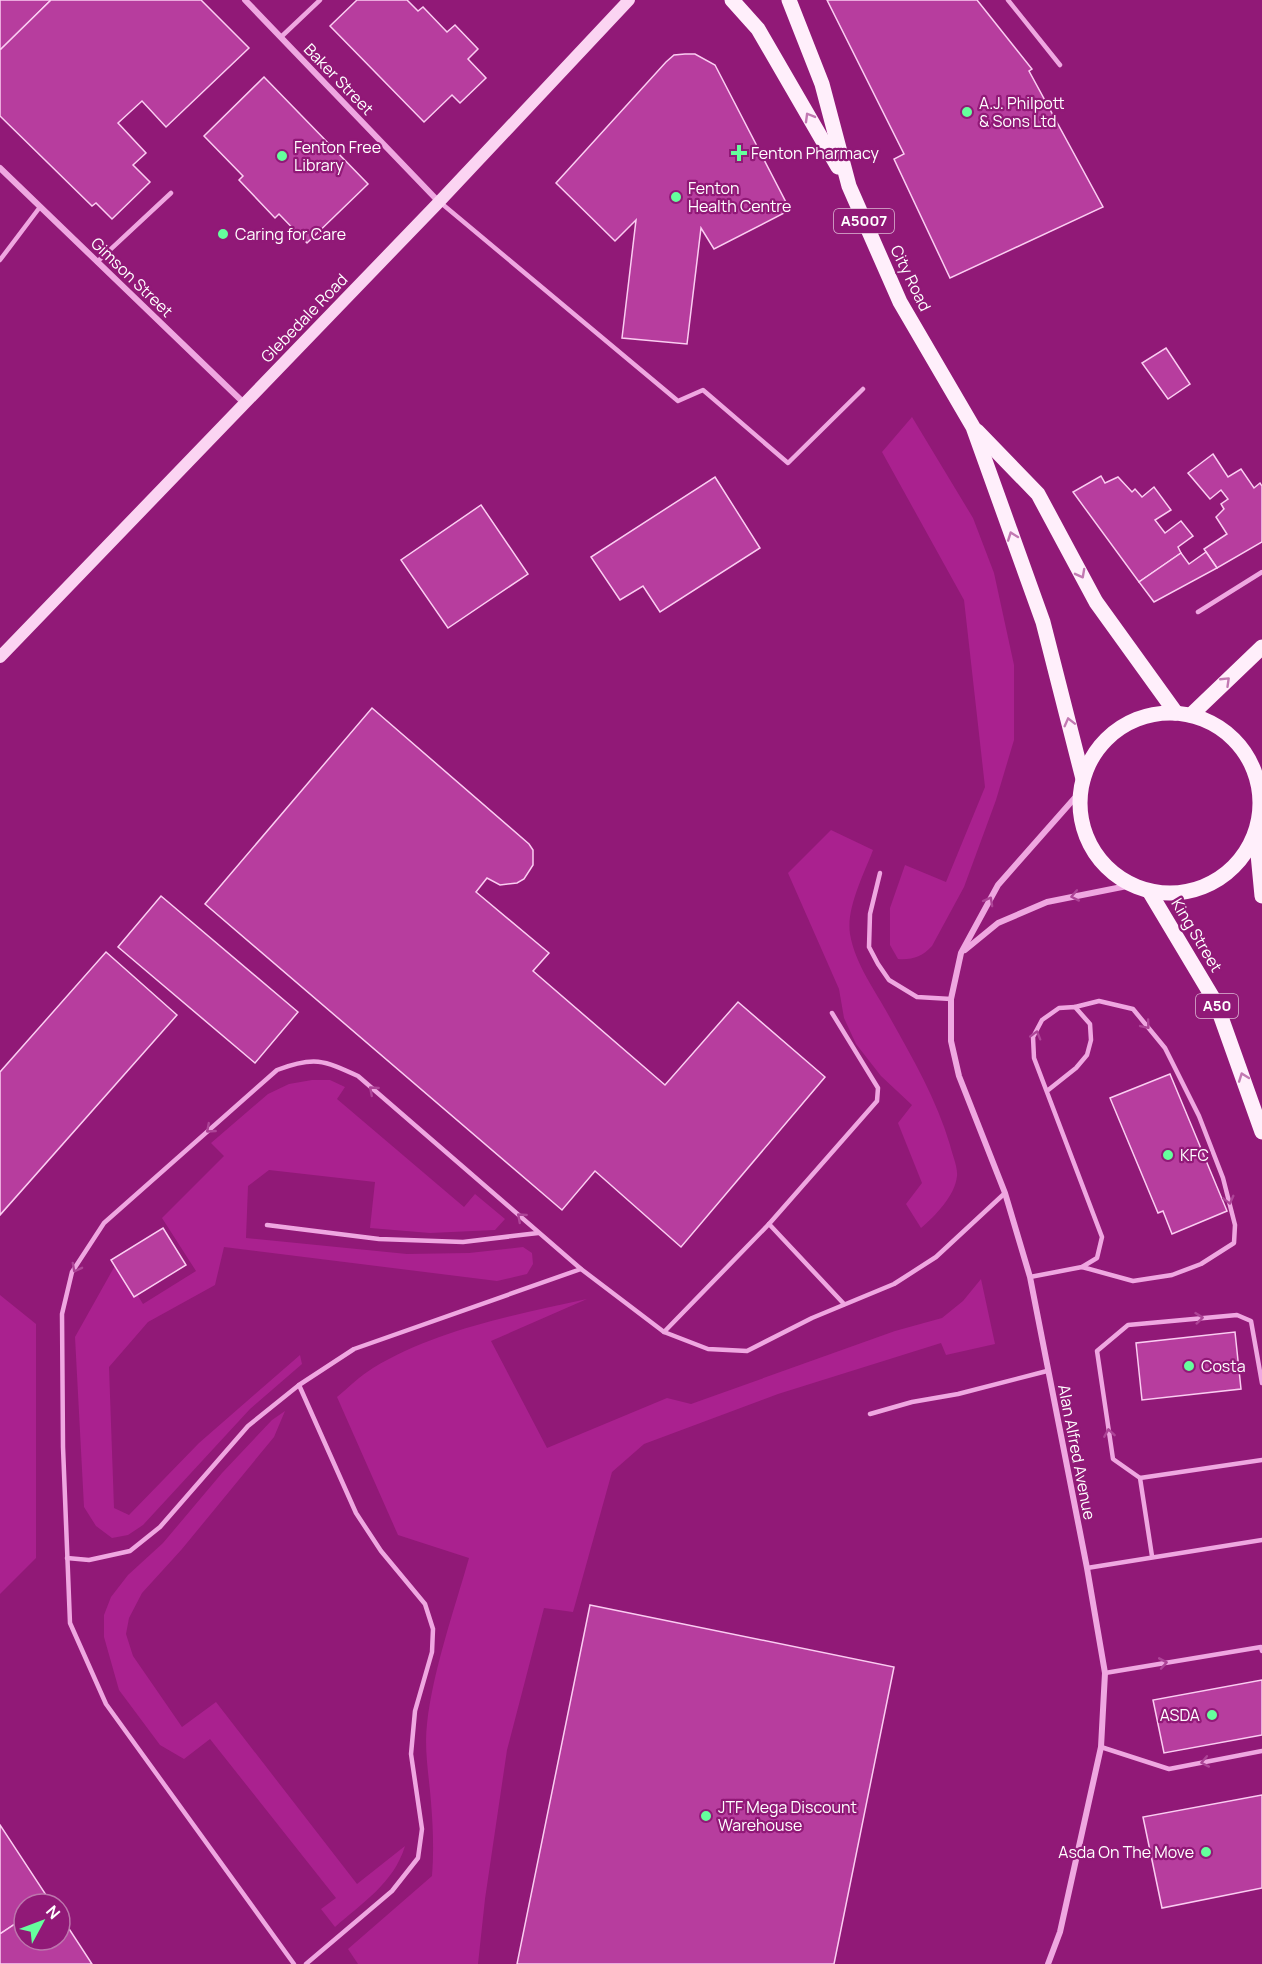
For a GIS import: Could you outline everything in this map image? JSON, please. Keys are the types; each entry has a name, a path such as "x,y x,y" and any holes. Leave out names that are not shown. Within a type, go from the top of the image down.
{"main road":[{"name":"A5007","path":"732,0 758,29 849,186"},
{"name":"City Road","path":"789,0 822,84 849,186 900,302 973,427 1043,622 1082,785"},
{"name":"City Road","path":"973,427 1038,494 1096,602 1183,714"},
{"path":"1183,714 1262,647"},
{"path":"1162,713 1183,714 1205,720 1218,727 1241,747 1256,773 1261,811 1256,833 1243,857 1220,879 1191,891 1167,894 1132,885 1105,866 1088,841 1082,823 1082,785 1091,760 1109,736 1133,721 1162,713"},
{"path":"1256,833 1262,896"},
{"name":"King Street","path":"1149,891 1216,1003 1262,1132"}],"street":[{"name":"Baker Street","path":"245,0 439,202"},
{"name":"Glebedale Road","path":"0,657 439,202 630,0"},
{"name":"Gimson Street","path":"0,168 244,404"},
{"name":"Alan Alfred Avenue","path":"1048,1964 1060,1932 1101,1747 1105,1673 1087,1568 1030,1277 1005,1193 959,1077 951,1041 951,999 961,953 998,885 1082,785"},
{"path":"961,953 998,923 1047,902 1132,885"}],"lane":[{"path":"281,37 320,0"},
{"path":"1008,0 1060,64"},
{"path":"97,262 171,193"},
{"path":"439,202 678,401 703,390 788,463 863,389"},
{"path":"0,260 40,207"},
{"path":"1198,612 1262,572"},
{"path":"880,873 870,914 869,947 878,964 889,980 917,997 951,999"},
{"path":"1030,1277 1082,1267 1097,1258 1102,1237 1034,1058 1033,1037 1042,1020 1059,1008 1075,1008 1099,1002 1133,1010 1165,1048 1203,1126 1223,1178 1235,1225 1234,1243 1201,1264 1172,1275 1133,1281 1082,1267"},
{"path":"1047,1091 1076,1068 1087,1055 1091,1040 1090,1024 1075,1008"},
{"path":"664,1332 769,1224 877,1101 878,1088 832,1013"},
{"path":"294,1964 106,1704 70,1623 63,1447 62,1314 72,1272 104,1222 277,1070 299,1062 328,1062 358,1076 581,1269 664,1332 708,1349 747,1351 812,1318 894,1284 936,1257 1005,1193"},
{"path":"769,1224 844,1304"},
{"path":"267,1225 379,1239 463,1242 539,1233"},
{"path":"67,1558 88,1560 130,1551 160,1527 248,1426 299,1384 354,1349 581,1269"},
{"path":"1262,1383 1251,1321 1237,1315 1128,1325 1097,1351 1113,1459 1140,1478 1262,1460"},
{"path":"870,1414 1047,1371"},
{"path":"299,1384 356,1513 381,1551 425,1604 433,1629 432,1652 416,1711 411,1754 422,1829 418,1858 392,1891 306,1964"},
{"path":"1140,1478 1152,1556"},
{"path":"1087,1568 1262,1540"},
{"path":"1105,1673 1262,1647 1262,1651"},
{"path":"1101,1747 1169,1769 1262,1751"}],"shaded area":[{"path":"912,417 973,518 994,573 1014,665 1014,740 996,800 964,887 932,946 921,955 898,959 890,945 890,908 905,865 946,882 985,787 964,600 882,452"},
{"path":"831,830 873,850 853,902 849,924 850,934 856,956 866,976 931,1095 945,1128 956,1165 957,1176 952,1191 938,1212 921,1228 906,1204 922,1183 898,1123 912,1105 881,1076 856,1044 844,1018 839,989 788,873"},
{"path":"330,1080 345,1087 337,1099 464,1207 475,1194 505,1219 495,1230 430,1233 370,1228 375,1182 269,1170 248,1186 246,1238 407,1254 469,1253 523,1247 532,1253 533,1264 527,1274 497,1281 224,1247 215,1285 148,1322 109,1367 114,1508 129,1515 199,1443 300,1355 302,1364 250,1409 143,1525 128,1535 112,1538 96,1526 84,1507 75,1337 117,1262 143,1304 196,1271 162,1218 224,1156 211,1143 268,1094 289,1084"},
{"path":"981,1279 995,1344 946,1355 941,1343 778,1394 644,1444 612,1472 573,1612 544,1608 507,1750 478,1964 358,1964 348,1949 432,1876 433,1830 426,1753 427,1724 439,1662 469,1558 398,1535 337,1397 373,1368 424,1343 477,1325 587,1299 491,1341 547,1448 667,1398 691,1404 895,1331 942,1318 963,1301"},
{"path":"0,1295 36,1324 36,1558 0,1594"},
{"path":"285,1411 274,1437 182,1549 142,1593 129,1618 126,1634 133,1656 182,1727 216,1702 357,1884 405,1846 400,1859 385,1882 335,1927 321,1909 336,1898 210,1739 184,1759 160,1745 119,1690 104,1637 104,1615 111,1597 128,1575 163,1543 222,1473 272,1420"}],"building":[{"path":"0,0 51,0 0,50"},
{"path":"51,0 201,0 249,48 166,127 142,101 118,123 146,153 133,165 150,182 112,219 96,203 92,206 0,116 0,50"},
{"path":"357,0 407,0 418,11 423,7 447,32 455,25 478,49 468,59 486,78 460,103 452,95 424,122 330,26"},
{"name":"A.J. Philpott & Sons Ltd","path":"827,0 977,0 1032,69 1029,71 1103,207 950,278 894,159 904,154"},
{"name":"Fenton Health Centre","path":"695,54 715,65 790,210 714,249 701,228 687,344 622,338 636,220 615,241 556,183 666,62 674,55"},
{"name":"Fenton Free Library","path":"264,77 368,184 307,243 279,214 275,218 239,180 243,176 204,136"},
{"path":"1166,348 1190,384 1168,399 1142,363"},
{"path":"1213,454 1228,477 1241,469 1254,488 1260,483 1262,486 1262,542 1217,568 1204,549 1227,534 1216,517 1224,509 1221,504 1228,499 1221,490 1210,499 1188,473"},
{"path":"1101,476 1105,483 1118,477 1132,492 1135,489 1142,497 1154,487 1171,510 1155,520 1165,533 1181,521 1193,536 1178,547 1181,553 1139,582 1073,492"},
{"path":"715,477 760,548 660,612 643,586 620,600 591,557"},
{"path":"481,505 528,574 448,628 401,560"},
{"path":"1206,552 1217,568 1154,602 1139,582 1181,553 1189,564"},
{"path":"372,708 529,844 533,850 533,865 524,879 517,883 500,885 487,878 476,892 549,953 533,971 665,1085 738,1002 825,1077 681,1247 595,1171 562,1210 205,904"},
{"path":"161,896 298,1012 255,1063 118,947"},
{"path":"106,952 177,1015 0,1215 0,1072"},
{"name":"KFC","path":"1170,1074 1227,1211 1172,1234 1163,1211 1158,1213 1110,1098"},
{"path":"163,1228 186,1265 134,1297 111,1260"},
{"name":"Costa","path":"1235,1332 1241,1389 1142,1400 1136,1343"},
{"name":"JTF Mega Discount Warehouse","path":"590,1605 894,1667 834,1964 517,1964"},
{"path":"1262,1680 1262,1735 1164,1753 1153,1700"},
{"name":"Asda On The Move","path":"1262,1795 1262,1888 1162,1908 1143,1817"},
{"path":"0,1825 44,1892 12,1892 12,1926 0,1934"},
{"path":"12,1926 12,1952 72,1952 72,1933 92,1964 0,1964 0,1934"}],"place":[{"name":"A.J. Philpott & Sons Ltd","path":"967,112"},
{"name":"Fenton Pharmacy","path":"739,153"},
{"name":"Fenton Free Library","path":"282,156"},
{"name":"Fenton Health Centre","path":"676,197"},
{"name":"Caring for Care","path":"223,234"},
{"name":"KFC","path":"1168,1155"},
{"name":"Costa","path":"1189,1366"},
{"name":"ASDA","path":"1212,1715"},
{"name":"JTF Mega Discount Warehouse","path":"706,1816"},
{"name":"Asda On The Move","path":"1206,1852"}]}
